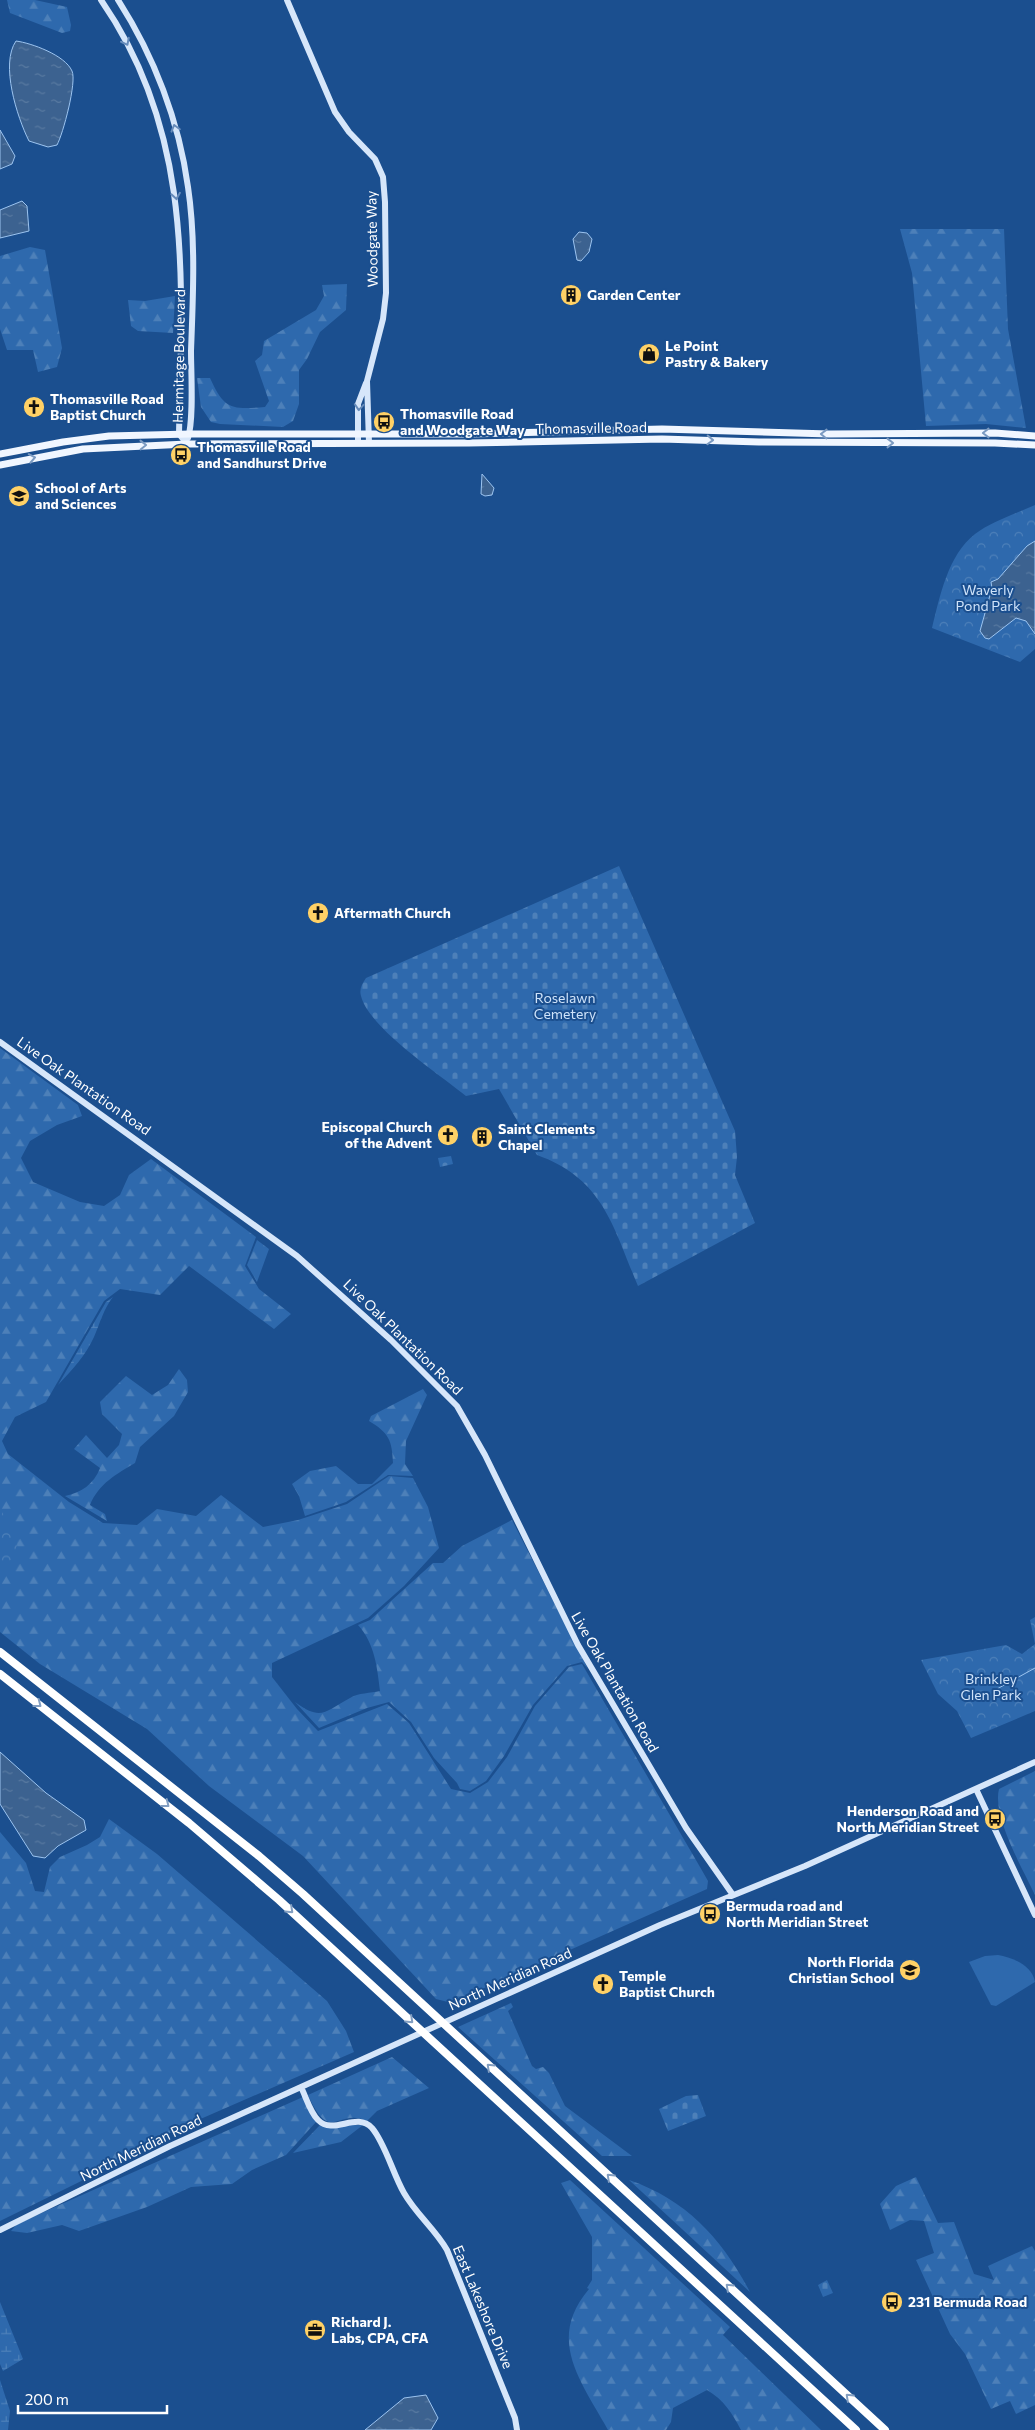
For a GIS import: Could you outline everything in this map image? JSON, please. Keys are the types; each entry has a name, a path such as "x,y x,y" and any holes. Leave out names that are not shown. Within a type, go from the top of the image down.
{"highway":[{"path":"0,1652 259,1856 296,1888 885,2430"},
{"path":"0,1674 189,1822 279,1900 856,2430"}],"main road":[{"name":"Thomasville Road","path":"0,454 63,442 178,434 479,434 662,429 859,434 995,433 1035,436"},
{"path":"728,441 729,432"},
{"path":"795,433 795,442"},
{"path":"858,443 859,434"},
{"name":"Thomasville Road","path":"0,465 83,448 187,444 637,439 1035,445"}],"street":[{"name":"Hermitage Boulevard","path":"101,0 122,34 144,79 161,129 174,184 182,273 178,434 187,444"},
{"name":"Hermitage Boulevard","path":"118,0 143,43 161,85 179,143 188,187 193,274 190,434 187,444"},
{"name":"Woodgate Way","path":"287,0 335,112 349,132 374,159 383,177 385,202 385,308 367,382 369,443"},
{"name":"Woodgate Way","path":"358,443 358,404 360,394 367,382"},
{"name":"Live Oak Plantation Road","path":"0,1042 297,1256 391,1340 457,1406 485,1455 578,1645 686,1828 733,1895"},
{"name":"North Meridian Road","path":"0,2230 170,2146 301,2086 660,1925 805,1866 1035,1762"},
{"path":"976,1789 1035,1915"},
{"name":"East Lakeshore Drive","path":"301,2086 312,2111 320,2122 334,2126 360,2121 366,2123 375,2132 404,2194 439,2236 447,2250 515,2418 517,2430"}],"green space":[{"path":"7,0 35,0 67,7 71,25 70,31 62,33 10,13"},
{"path":"900,229 1004,229 1008,329 1026,428 986,424 926,426 912,273"},
{"path":"30,247 45,250 62,348 57,367 38,372 33,350 7,350 0,329 0,256"},
{"path":"347,284 346,310 320,332 307,359 299,370 299,404 293,421 283,427 211,422 201,407 197,378 210,378 220,396 230,405 244,408 265,407 269,401 255,361 262,355 264,341 316,310 324,296 322,285"},
{"path":"175,296 173,333 138,331 131,326 128,300 145,301"},
{"name":"Waverly Pond Park","path":"1035,505 1035,649 1020,662 932,628 946,577 958,553 966,543 975,534 989,525"},
{"name":"Roselawn Cemetery","path":"619,866 735,1131 737,1157 735,1175 755,1223 638,1286 613,1225 592,1191 578,1177 560,1165 537,1155 499,1089 466,1096 406,1050 391,1036 367,1009 360,993 366,978"},
{"path":"0,1048 78,1105 82,1116 57,1125 30,1141 21,1158 33,1182 80,1202 104,1206 120,1195 129,1175 151,1159 256,1237 245,1266 259,1289 291,1314 274,1329 189,1266 160,1295 120,1289 104,1301 46,1402 15,1417 2,1441 8,1454 69,1502 103,1523 137,1525 157,1509 196,1516 221,1495 263,1527 298,1520 347,1504 389,1476 413,1478 428,1507 439,1548 404,1586 368,1618 272,1663 272,1677 297,1709 318,1731 387,1704 409,1723 451,1789 470,1793 488,1782 507,1757 535,1706 569,1667 582,1664 708,1881 707,1889 464,1997 448,2002 436,1999 303,1856 209,1786 147,1729 40,1664 0,1632"},
{"path":"451,1156 453,1164 440,1167 438,1158"},
{"path":"257,1240 269,1249 257,1282 247,1265"},
{"path":"113,1297 87,1350 58,1385 106,1302"},
{"path":"179,1369 187,1380 188,1392 174,1416 140,1447 135,1463 103,1485 90,1505 105,1514 107,1521 65,1496 76,1493 91,1483 100,1468 74,1449 86,1435 107,1458 119,1445 122,1434 102,1414 100,1402 126,1376 152,1395 168,1385"},
{"path":"423,1389 427,1395 406,1441 405,1464 413,1476 388,1475 346,1502 305,1516 299,1496 292,1484 310,1471 336,1466 358,1484 372,1484 393,1463 392,1448 388,1438 381,1429 369,1421 371,1416"},
{"path":"0,1507 22,1555 0,1565"},
{"path":"512,1520 588,1669 582,1662 567,1666 533,1705 504,1756 486,1781 470,1791 460,1789 457,1783 434,1758 411,1722 389,1702 367,1708 319,1728 295,1702 311,1712 318,1713 329,1710 353,1696 380,1691 372,1648 358,1625 370,1620 433,1563 443,1563 462,1546"},
{"name":"Brinkley Glen Park","path":"1035,1617 1035,1644 1030,1620"},
{"name":"Brinkley Glen Park","path":"1035,1644 1035,1711 971,1738 957,1711 938,1694 921,1660 1006,1645 1022,1654"},
{"path":"1035,1771 1035,1895 1004,1828 998,1801 999,1789"},
{"path":"109,1819 157,1854 327,2001 346,2031 354,2052 173,2131 126,2159 0,2221 0,1832 26,1863 35,1891 44,1892 50,1867 60,1857 100,1837"},
{"path":"998,1955 1021,1963 1030,1971 1035,1982 996,2006 991,2005 969,1962 985,1956"},
{"path":"511,2003 513,2007 508,2011 532,2066 536,2069 543,2067 549,2073 565,2106 632,2156 602,2156 458,2027"},
{"path":"392,2057 429,2088 377,2111 367,2121 348,2118 329,2122 323,2119 308,2095"},
{"path":"698,2095 706,2116 668,2131 659,2109 686,2096"},
{"path":"303,2097 316,2122 286,2155 252,2170 232,2184 191,2187 147,2207 79,2231 62,2225 27,2233 11,2231 16,2225 37,2215"},
{"path":"320,2125 363,2125 341,2142 293,2153"},
{"path":"916,2177 938,2223 954,2222 974,2274 994,2280 988,2266 1032,2246 1035,2251 1035,2405 1016,2414 1010,2401 991,2409 965,2354 950,2334 916,2260 934,2253 924,2221 910,2220 890,2230 880,2204 896,2186"},
{"path":"570,2180 730,2327 723,2335 821,2430 741,2430 727,2407 707,2390 673,2408 671,2422 666,2430 608,2430 579,2377 572,2360 569,2343 570,2326 576,2308 589,2289 587,2288 592,2280 592,2237 561,2183"},
{"path":"629,2180 650,2188 668,2198 701,2224 727,2255 750,2292"},
{"path":"827,2280 833,2293 823,2297 818,2285"},
{"path":"0,2302 23,2359 3,2371 0,2364"},
{"path":"0,2380 10,2411 8,2430 0,2430"}],"water":[{"path":"16,41 30,44 55,55 68,65 72,71 73,86 71,96 66,120 57,145 48,147 29,141 24,131 15,105 10,76 11,51"},
{"path":"0,130 15,156 12,164 0,169"},
{"path":"22,201 27,206 29,231 0,238 0,210"},
{"path":"579,232 587,233 592,239 589,252 581,261 577,260 573,239"},
{"path":"482,474 494,488 492,495 485,496 481,494"},
{"path":"1035,541 1035,634 1026,621 1016,618 989,639 985,638 980,631 992,588 991,582 998,579 1027,546"},
{"path":"0,1752 46,1793 84,1820 86,1830 58,1846 45,1858 33,1856 0,1804"},
{"path":"426,2395 438,2418 431,2430 365,2430 404,2398"}],"waterway":[{"path":"997,1689 1035,1668"}],"place":[{"name":"Garden Center","path":"571,295"},
{"name":"Le Point Pastry & Bakery","path":"649,354"},
{"name":"Thomasville Road Baptist Church","path":"34,407"},
{"name":"Thomasville Road and Woodgate Way","path":"384,422"},
{"name":"Thomasville Road and Sandhurst Drive","path":"181,455"},
{"name":"School of Arts and Sciences","path":"19,496"},
{"name":"Aftermath Church","path":"318,913"},
{"name":"Episcopal Church of the Advent","path":"448,1135"},
{"name":"Saint Clements Chapel","path":"482,1137"},
{"name":"Henderson Road and North Meridian Street","path":"995,1819"},
{"name":"Bermuda road and North Meridian Street","path":"710,1914"},
{"name":"North Florida Christian School","path":"910,1970"},
{"name":"Temple Baptist Church","path":"603,1984"},
{"name":"231 Bermuda Road","path":"892,2302"},
{"name":"Richard J. Labs, CPA, CFA","path":"315,2330"}]}
